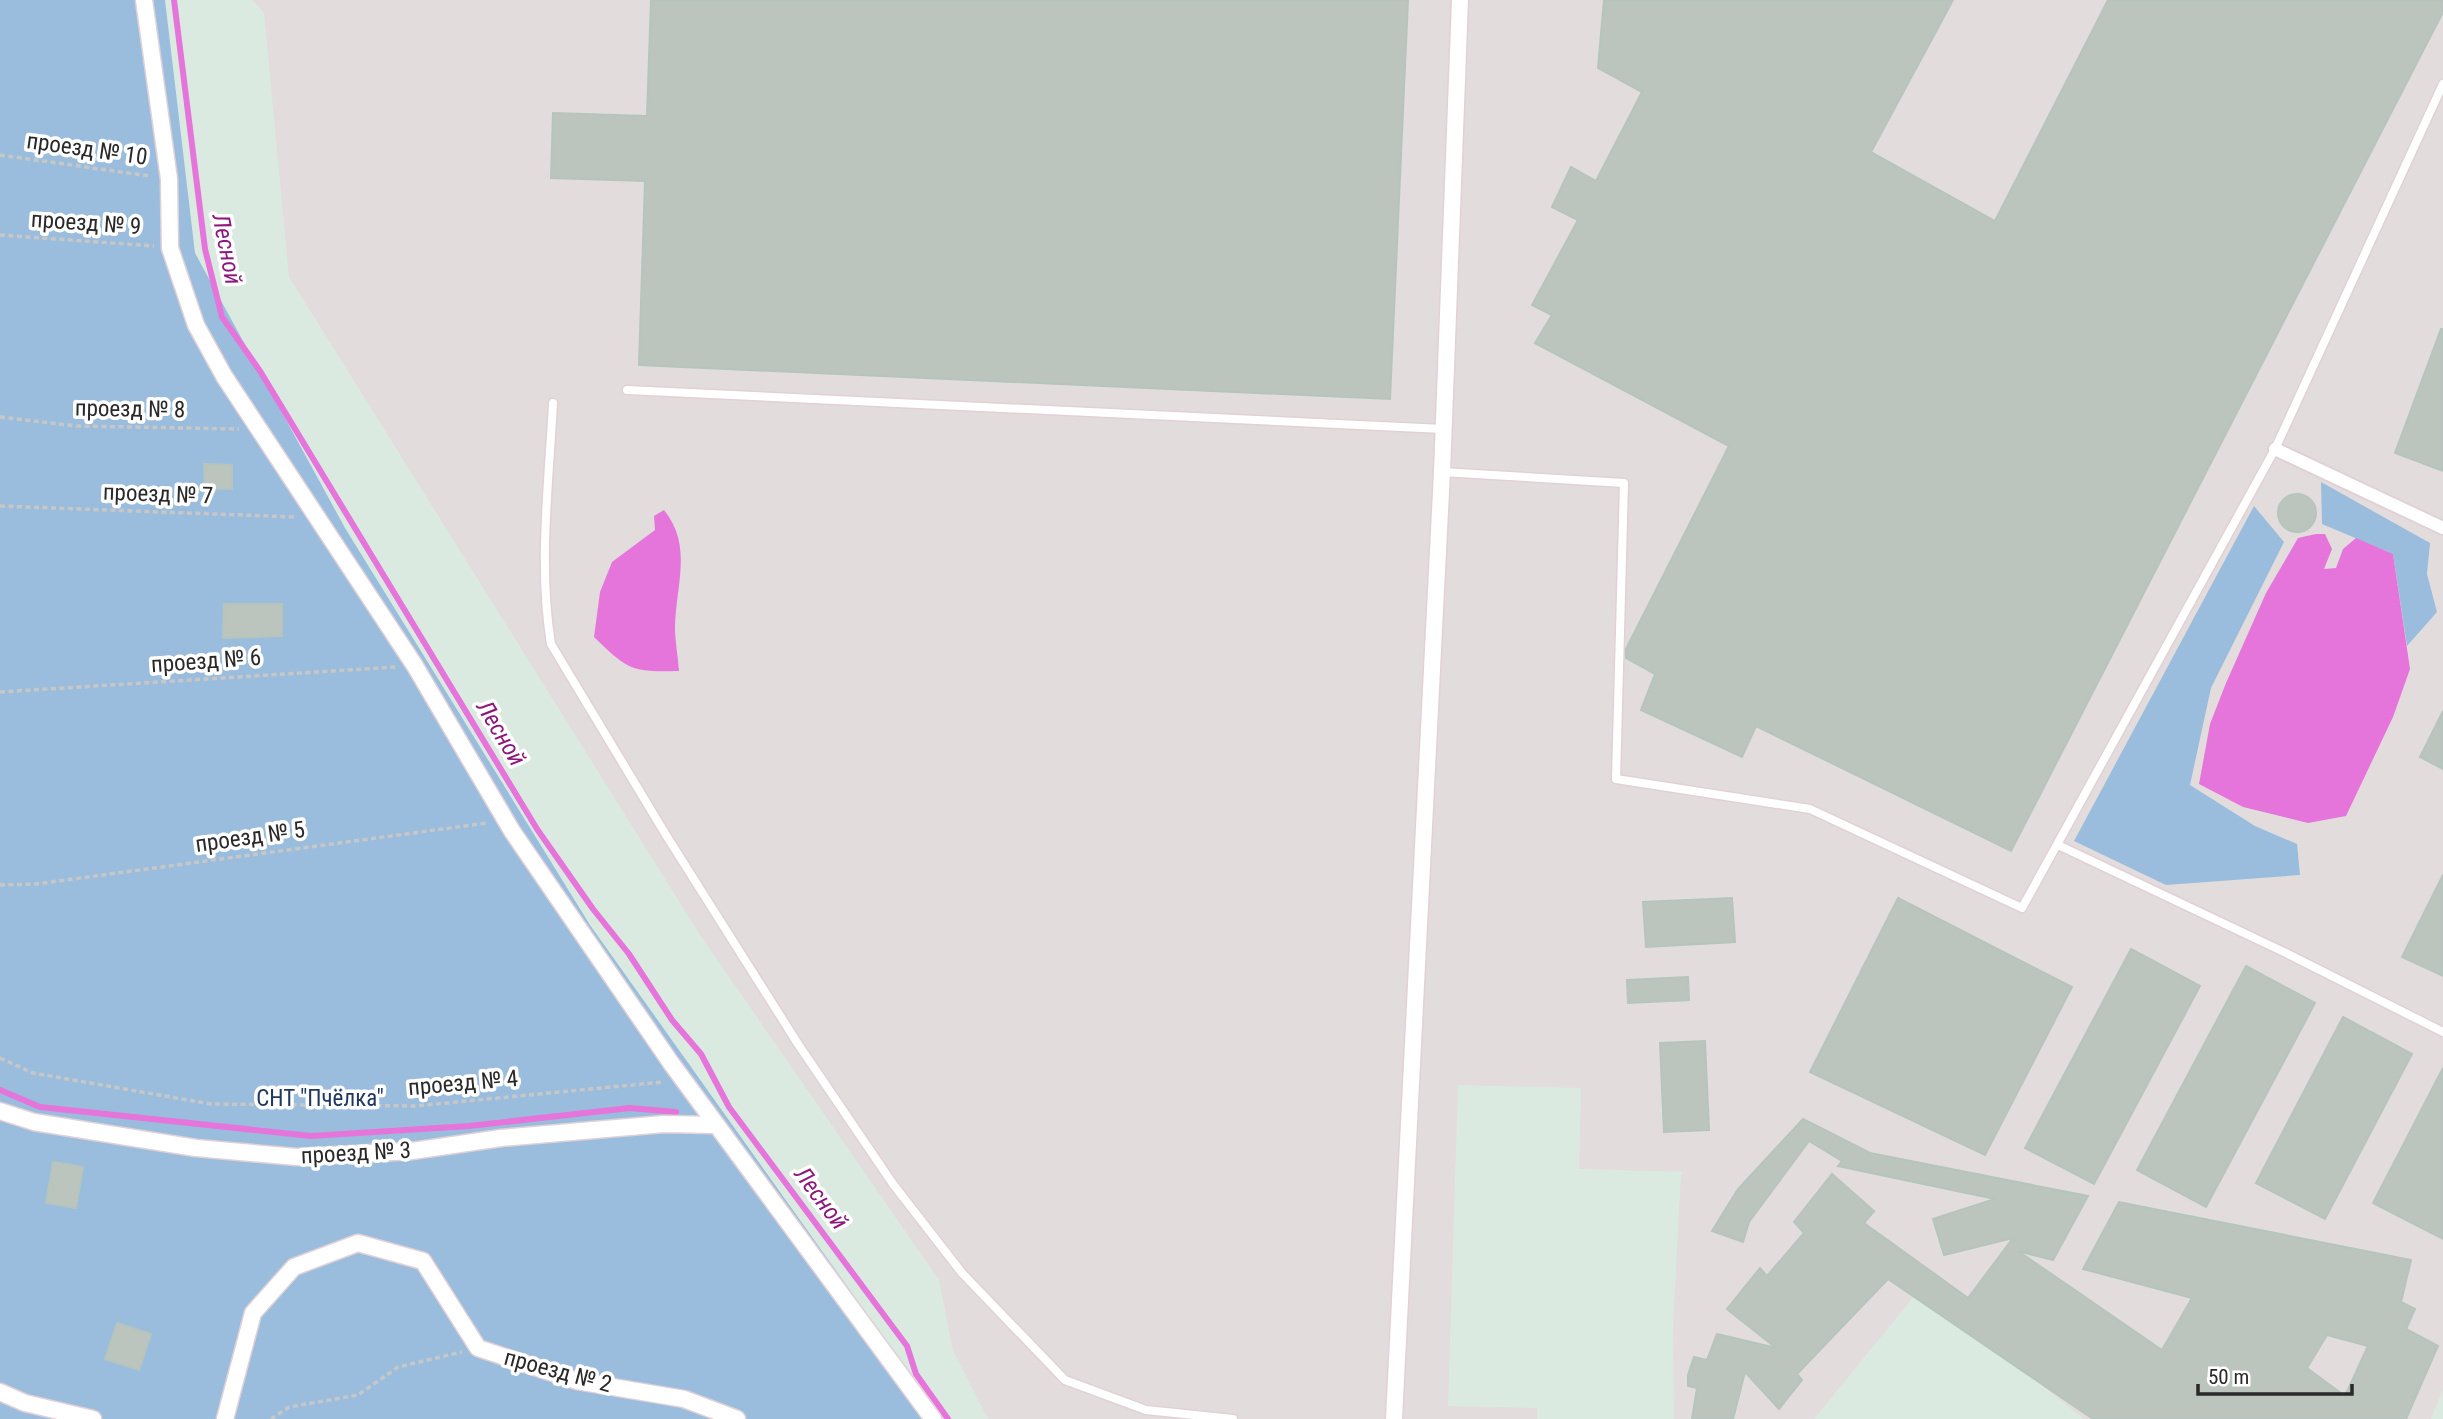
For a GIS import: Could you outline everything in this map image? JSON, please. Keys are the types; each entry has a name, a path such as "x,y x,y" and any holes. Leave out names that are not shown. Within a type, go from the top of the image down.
{"street":[{"path":"144,0 169,179 170,248 197,324 225,376 315,518 415,666 505,820 715,1125 933,1419"},
{"path":"1394,1419 1442,472 1460,0"},
{"path":"2275,449 2443,527"},
{"name":"проезд № 3","path":"0,1111 34,1122 196,1148 297,1157 412,1151 501,1138 664,1124 715,1125"},
{"name":"проезд № 2","path":"225,1419 253,1312 294,1267 358,1243 423,1261 478,1348 578,1381 684,1399 737,1419"},
{"path":"0,1392 25,1403 93,1419"}],"lane":[{"path":"1442,472 1624,483 1616,779 1810,809 2022,908 2275,449 2443,84"},
{"path":"627,390 1443,429"},
{"path":"553,403 547,540 547,621 551,644 666,835 805,1055 893,1184 962,1273 1065,1380 1146,1410 1233,1419"},
{"path":"2058,845 2286,953 2443,1032"}],"path":[{"name":"проезд № 10","path":"0,155 169,179"},
{"name":"проезд № 9","path":"0,235 170,248"},
{"name":"проезд № 8","path":"0,417 76,426 259,429"},
{"name":"проезд № 7","path":"0,506 315,518"},
{"name":"проезд № 6","path":"0,692 415,666"},
{"name":"проезд № 5","path":"0,885 36,884 505,820"},
{"name":"проезд № 4","path":"0,1058 33,1073 211,1104 415,1106 683,1080"},
{"path":"271,1419 289,1407 358,1395 398,1367 478,1348"}],"shaded area":[{"path":"252,0 2443,0 2443,1389 2431,1419 2084,1419 1920,1289 1814,1419 1674,1419 1673,1323 1681,1174 1684,1172 1579,1169 1581,1088 1458,1085 1448,1406 1537,1408 1537,1419 988,1419 953,1351 939,1280 700,935 289,277 264,13"},
{"path":"664,510 673,524 680,552 675,627 679,671 651,671 632,667 615,657 594,637 600,592 612,562 655,530 654,516"},
{"path":"2325,534 2332,549 2324,569 2336,568 2343,549 2356,538 2393,554 2410,669 2393,717 2346,816 2308,823 2243,807 2199,784 2210,724 2266,593 2298,538"}],"green space":[{"name":"СНТ \"Пчёлка\"","path":"0,0 165,0 195,253 345,528 590,925 879,1331 924,1419 0,1419"},
{"path":"2321,482 2430,543 2427,574 2437,612 2407,646 2393,554 2322,524"},
{"path":"2254,506 2284,542 2211,688 2190,785 2255,826 2297,844 2300,875 2166,885 2074,841"}],"building":[{"path":"651,0 1408,0 1390,399 639,365 645,181 551,178 553,113 647,116"},
{"path":"1604,0 1953,0 1871,152 1995,221 2108,0 2443,0 2443,12 2011,851 1756,726 1742,757 1641,710 1655,674 1626,658 1626,649 1729,446 1535,343 1552,315 1532,305 1578,220 1552,207 1571,167 1596,181 1642,92 1598,68"},
{"path":"2443,329 2443,471 2395,453"},
{"path":"204,464 232,465 232,489 205,488"},
{"path":"2297,494 2311,499 2316,513 2311,527 2297,532 2283,527 2278,513 2283,499"},
{"path":"224,604 282,604 282,636 223,638"},
{"path":"2443,711 2443,769 2420,757"},
{"path":"2443,875 2443,976 2402,957"},
{"path":"1732,898 1735,942 1646,947 1643,902"},
{"path":"1898,898 2072,987 1985,1155 1810,1072"},
{"path":"2131,949 2200,986 2094,1184 2025,1148"},
{"path":"2246,966 2315,1003 2206,1207 2137,1170"},
{"path":"1688,977 1689,1000 1628,1003 1627,980"},
{"path":"2343,1017 2412,1054 2325,1219 2256,1183"},
{"path":"1705,1041 1709,1130 1664,1132 1660,1043"},
{"path":"2443,1068 2443,1239 2373,1203"},
{"path":"1803,1119 1870,1153 2088,1196 2053,1260 2018,1251 2162,1350 2192,1298 2083,1269 2119,1202 2411,1260 2401,1302 2415,1309 2406,1329 2438,1346 2406,1419 2093,1419 1888,1279 1797,1374 1802,1380 1779,1409 1745,1372 1733,1419 1692,1419 1697,1388 1688,1386 1688,1375 1694,1357 1707,1360 1717,1334 1776,1348 1727,1309 1760,1268 1767,1276 1804,1233 1794,1222 1832,1174 1874,1211 1864,1223 1968,1298 2013,1238 1944,1255 1933,1219 1995,1199 1838,1166 1842,1161 1809,1141 1749,1222 1743,1242 1712,1231 1738,1189","holes":["2327,1335 2368,1346 2345,1396 2307,1368"]},
{"path":"53,1162 83,1167 76,1208 46,1203"},
{"path":"117,1323 151,1334 139,1370 105,1359"}],"waterway":[{"name":"Лесной","path":"174,0 205,249 222,317 260,371 537,829 593,909 629,954 672,1020 701,1054 729,1107 907,1346 916,1374 948,1419"},
{"path":"0,1090 40,1107 311,1136 469,1126 630,1108 676,1112"}]}
